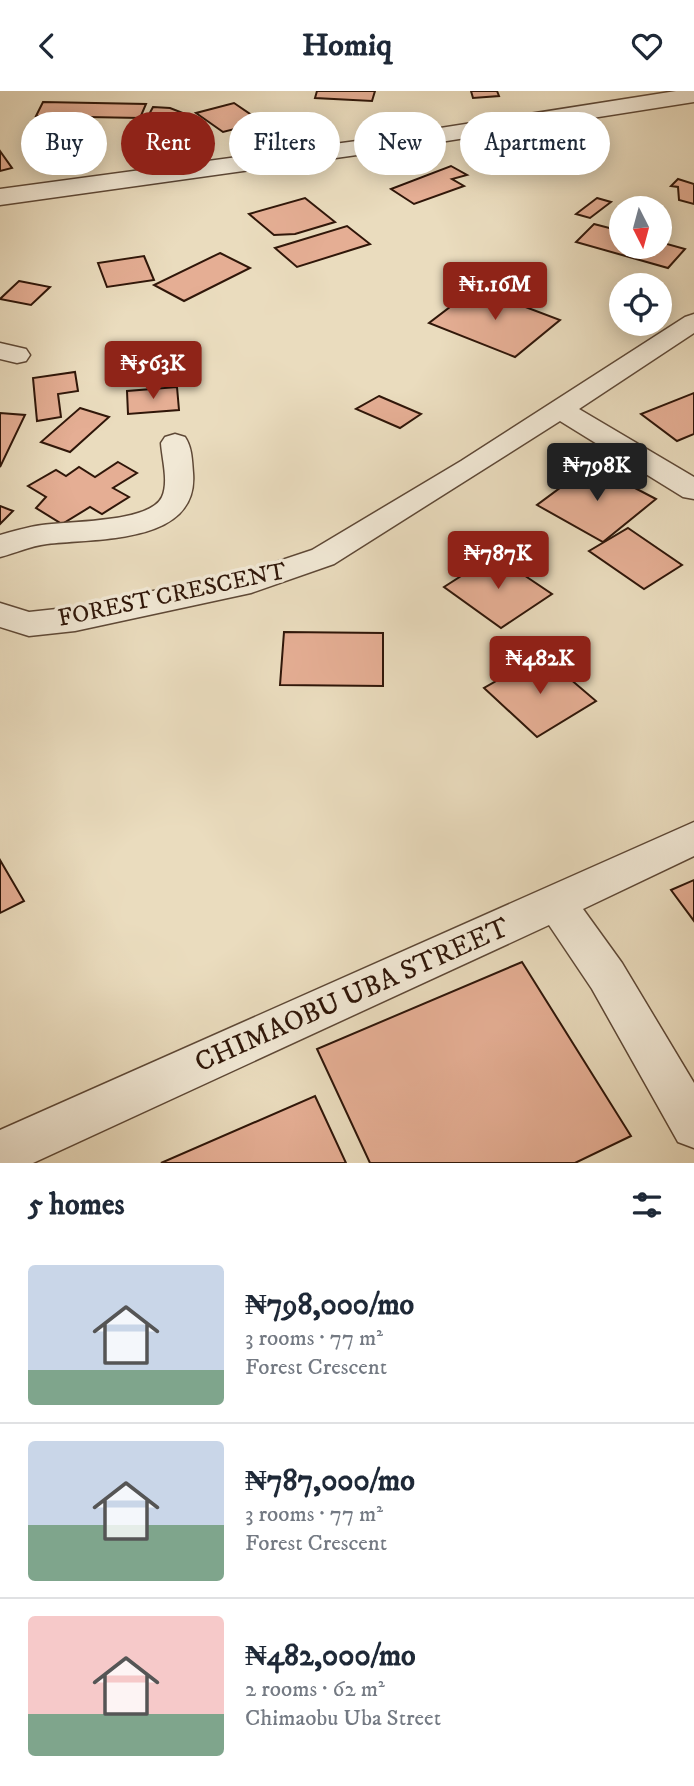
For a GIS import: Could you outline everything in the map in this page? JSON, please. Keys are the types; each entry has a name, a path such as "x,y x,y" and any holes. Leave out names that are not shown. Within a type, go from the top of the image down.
{"street":[{"path":"0,197 351,149 694,95"},
{"name":"FOREST CRESCENT","path":"0,615 29,624 75,619 279,574 323,557 360,537 561,410 694,322"},
{"path":"561,410 694,490"},
{"path":"0,547 46,534 139,523 162,513 176,499 178,478 174,443"},
{"name":"CHIMAOBU UBA STREET","path":"5,1150 556,903 694,838"},
{"path":"556,903 607,976 694,1126"}],"building":[{"path":"317,91 375,91 372,101 315,98"},
{"path":"471,91 497,91 499,96 473,98"},
{"path":"43,102 146,104 143,112 121,112 121,118 107,117 107,112 38,112"},
{"path":"234,103 247,112 229,112 229,130 223,132 215,126 215,112 200,112"},
{"path":"153,107 180,112 150,112"},
{"path":"0,151 12,168 0,171"},
{"path":"451,166 460,171 460,175 467,175 452,179 464,186 414,204 391,189 428,175 446,175 446,168"},
{"path":"678,179 694,184 694,204 679,200 678,187 671,186"},
{"path":"305,198 335,222 295,234 274,235 249,214"},
{"path":"597,198 609,201 590,218 576,214"},
{"path":"594,224 609,228 609,251 576,242"},
{"path":"347,226 370,244 297,267 275,248"},
{"path":"672,245 685,249 668,268 636,259 672,259"},
{"path":"220,253 250,268 184,301 154,285"},
{"path":"144,256 154,280 107,287 98,263"},
{"path":"19,281 50,287 31,305 0,299"},
{"path":"475,288 560,320 515,357 429,323"},
{"path":"75,372 78,391 58,394 61,417 37,421 33,378"},
{"path":"177,387 179,410 128,414 127,391"},
{"path":"694,393 694,434 677,441 641,414"},
{"path":"379,396 421,414 400,428 356,409"},
{"path":"80,408 109,417 70,452 41,442"},
{"path":"0,413 25,415 0,467"},
{"path":"118,462 137,473 113,488 129,497 102,514 90,507 62,524 36,508 46,497 28,486 56,470 66,476 79,467 95,477"},
{"path":"591,465 656,499 603,542 537,505"},
{"path":"0,506 13,511 0,524"},
{"path":"628,528 682,565 644,589 589,551"},
{"path":"494,555 552,594 501,628 444,587"},
{"path":"284,632 383,633 383,686 280,685"},
{"path":"542,655 596,701 537,737 484,688"},
{"path":"0,860 24,901 0,913"},
{"path":"694,880 694,921 671,890"},
{"path":"522,962 631,1136 575,1163 370,1163 317,1049"},
{"path":"315,1096 346,1163 161,1163"}]}
